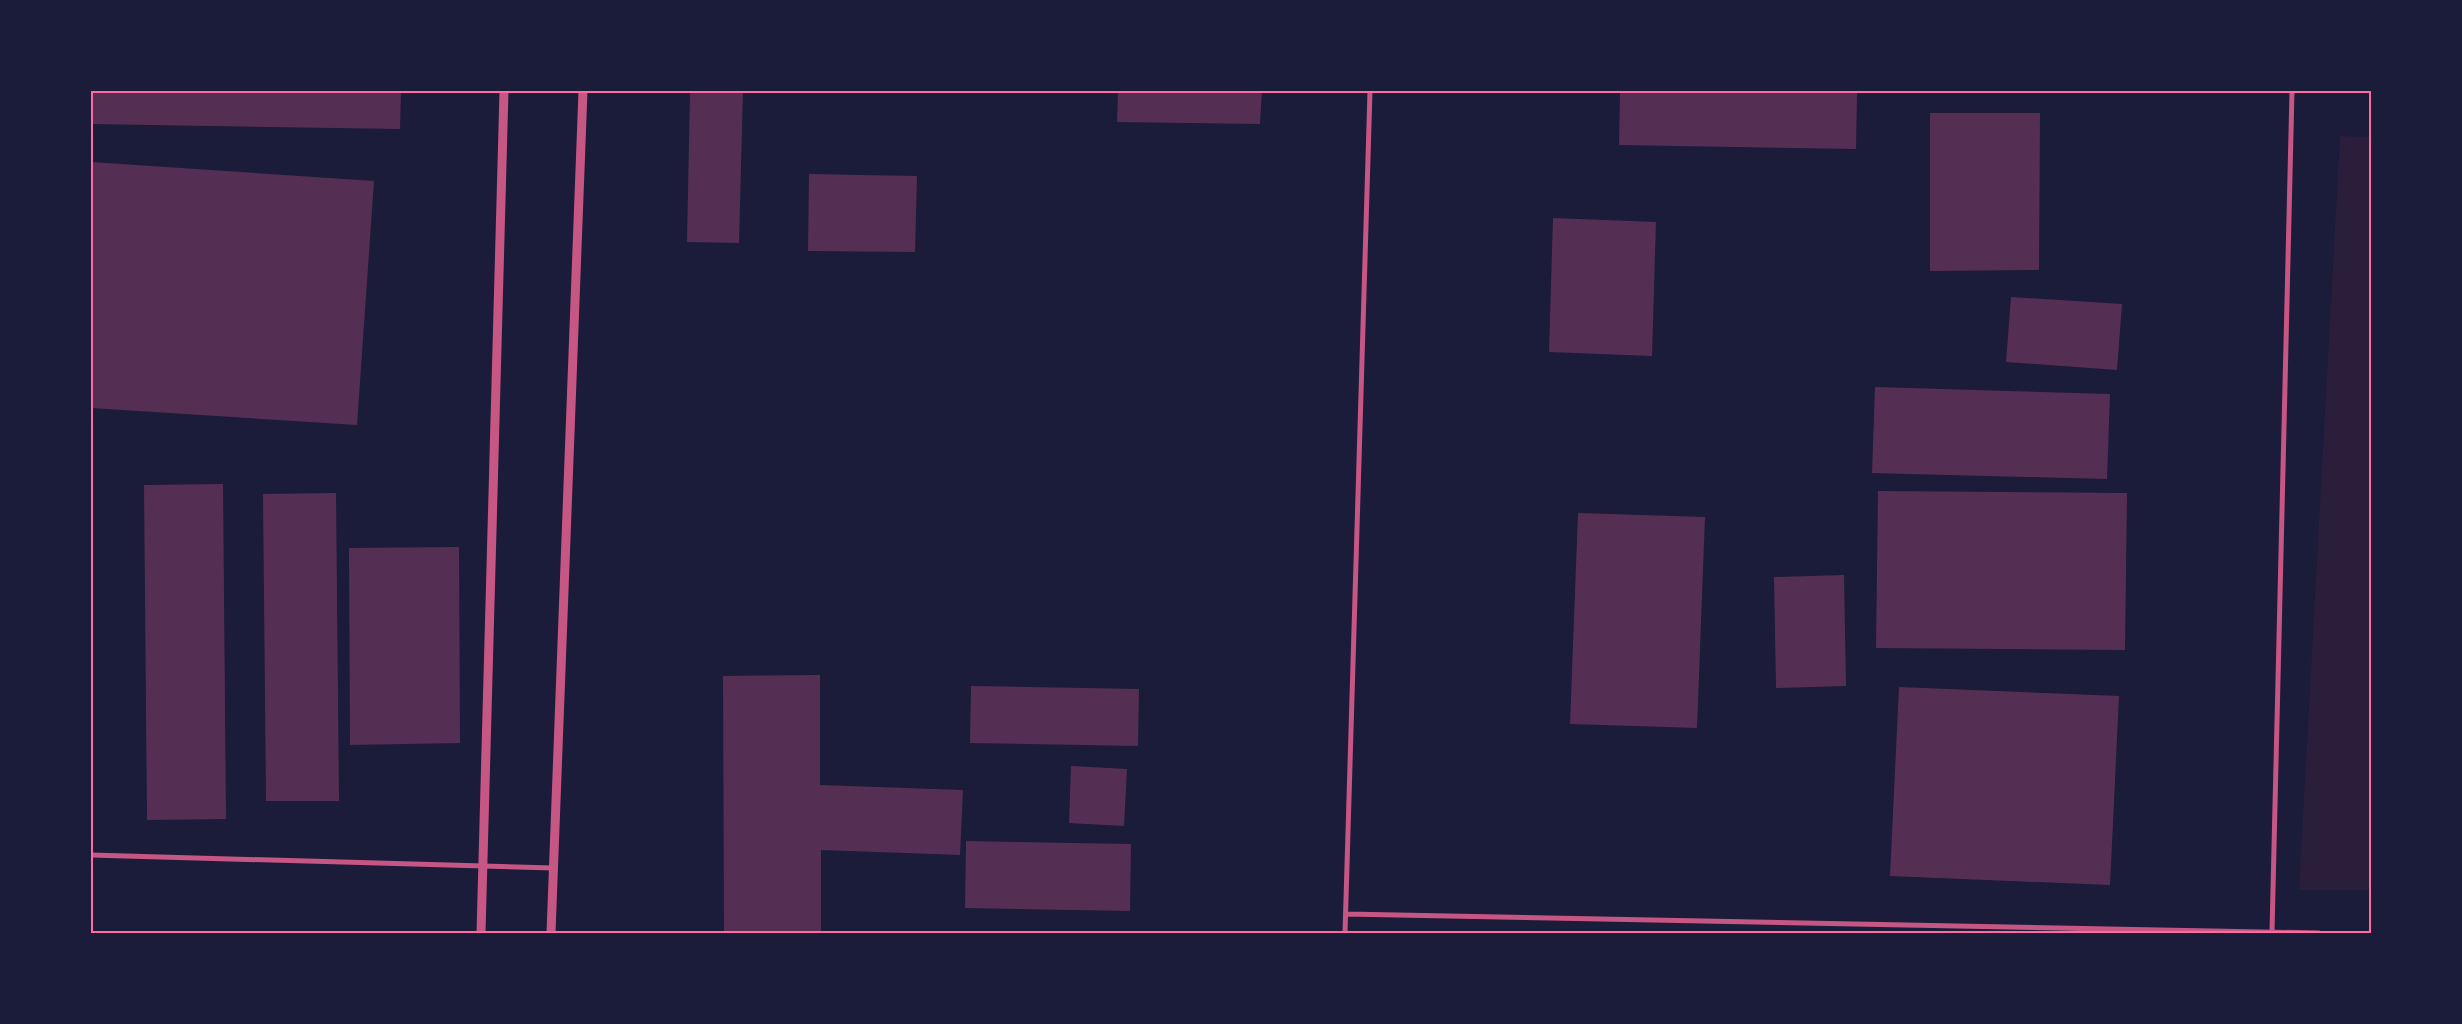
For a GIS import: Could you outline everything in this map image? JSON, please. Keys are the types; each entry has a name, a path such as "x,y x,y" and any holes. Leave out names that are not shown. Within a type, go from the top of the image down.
{"street":[{"path":"481,933 504,91"},
{"path":"551,933 583,91"},
{"path":"1345,933 1370,91"},
{"path":"2272,932 2292,91"},
{"path":"91,855 553,868"},
{"path":"1346,914 2319,933"}],"shaded area":[{"path":"2340,136 2371,137 2371,890 2299,890"}],"building":[{"path":"91,91 401,91 400,129 91,124"},
{"path":"690,91 743,91 739,243 687,242"},
{"path":"1118,91 1262,91 1260,124 1117,122"},
{"path":"1620,91 1857,91 1856,149 1619,145"},
{"path":"1930,113 2040,113 2039,270 1930,271"},
{"path":"91,162 374,181 357,425 91,408"},
{"path":"809,174 917,176 915,252 808,251"},
{"path":"1553,218 1656,222 1652,356 1549,352"},
{"path":"2011,297 2122,304 2117,370 2006,362"},
{"path":"1875,387 2110,394 2107,479 1872,473"},
{"path":"223,484 226,819 147,820 144,485"},
{"path":"1878,491 2127,493 2125,650 1876,648"},
{"path":"336,493 339,801 266,801 263,494"},
{"path":"1578,513 1705,517 1697,728 1570,724"},
{"path":"459,547 460,743 350,745 349,548"},
{"path":"1844,575 1846,686 1776,688 1774,577"},
{"path":"820,675 820,785 963,790 960,855 821,850 821,933 724,933 723,676"},
{"path":"971,686 1139,689 1138,746 970,743"},
{"path":"1899,687 2119,696 2110,885 1890,876"},
{"path":"1071,766 1127,769 1124,826 1069,823"},
{"path":"966,841 1131,844 1130,911 965,908"}]}
